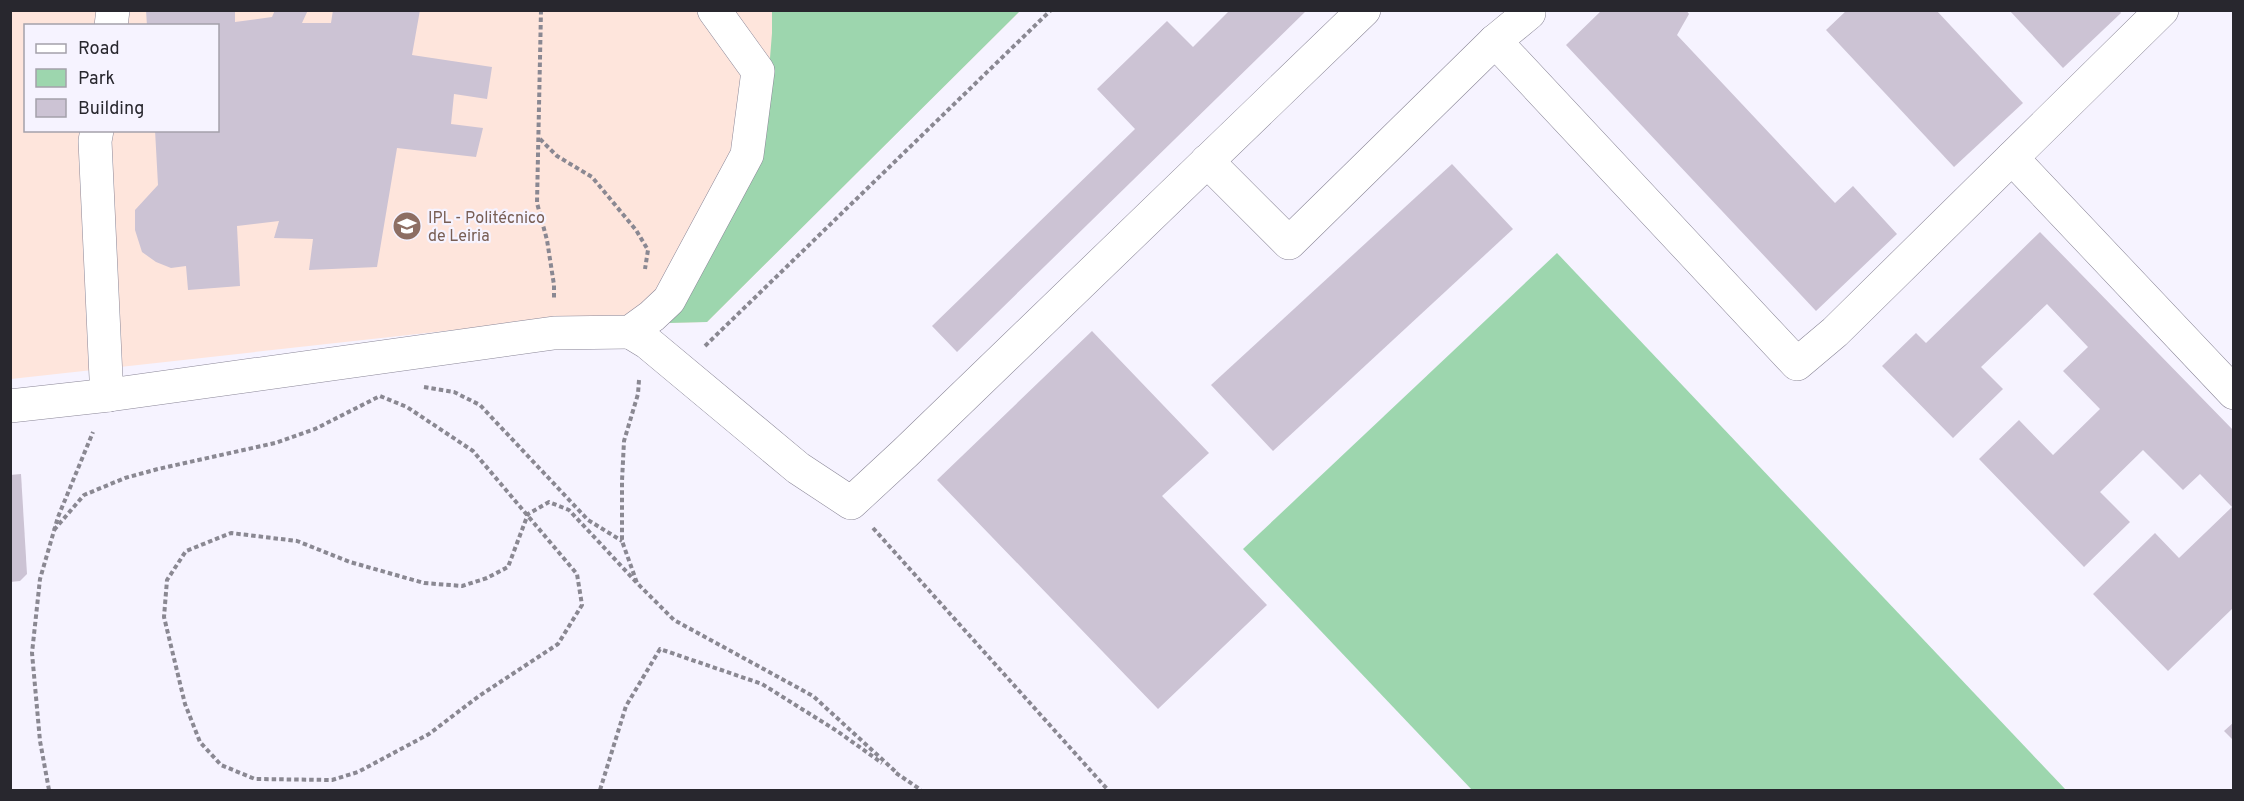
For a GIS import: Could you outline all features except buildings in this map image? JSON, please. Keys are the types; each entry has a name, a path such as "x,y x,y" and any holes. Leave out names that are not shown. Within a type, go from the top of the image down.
{"lane":[{"path":"10,406 109,395 554,333 650,338 798,468 851,503 1364,10"},
{"path":"1208,161 1289,243 1495,41 1528,12 1526,10"},
{"path":"1495,41 1797,364 1835,332 2162,10"},
{"path":"650,338 747,155 758,70 716,11"},
{"path":"96,132 105,354 109,395"},
{"path":"2012,158 2234,393"}],"path":[{"path":"541,10 537,203 547,240 554,285 554,333"},
{"path":"650,338 706,346 1051,10"},
{"path":"540,139 557,156 592,177 636,230 648,250 642,298 650,338 640,362 638,394 624,441 622,541 637,583"},
{"path":"421,387 454,392 480,405 588,520 622,541"},
{"path":"369,392 408,407 473,451 528,514 542,534 577,574 582,605 558,644 479,696 429,734 358,772 332,780 255,779 221,765 200,742 184,704 164,617 167,580 186,551 231,533 297,541 350,562 424,583 462,586 487,578 508,567 528,514 549,502 569,510 674,620 813,696 896,772"},
{"path":"54,530 84,495 125,478 275,443 315,429 390,392"},
{"path":"49,790 40,741 32,653 40,579 54,530 80,459 109,395"},
{"path":"851,503 1108,790"},
{"path":"600,790 626,706 660,649 762,684 837,731 921,790"}],"shaded area":[{"name":"IPL - Politécnico de Leiria","path":"10,11 1020,11 707,322 463,329 11,379"}],"green space":[{"path":"772,11 1020,11 707,322 668,323 767,96"},
{"path":"1557,253 2066,790 1472,790 1243,549"}],"place":[{"name":"IPL - Politécnico de Leiria","path":"407,226"}]}
